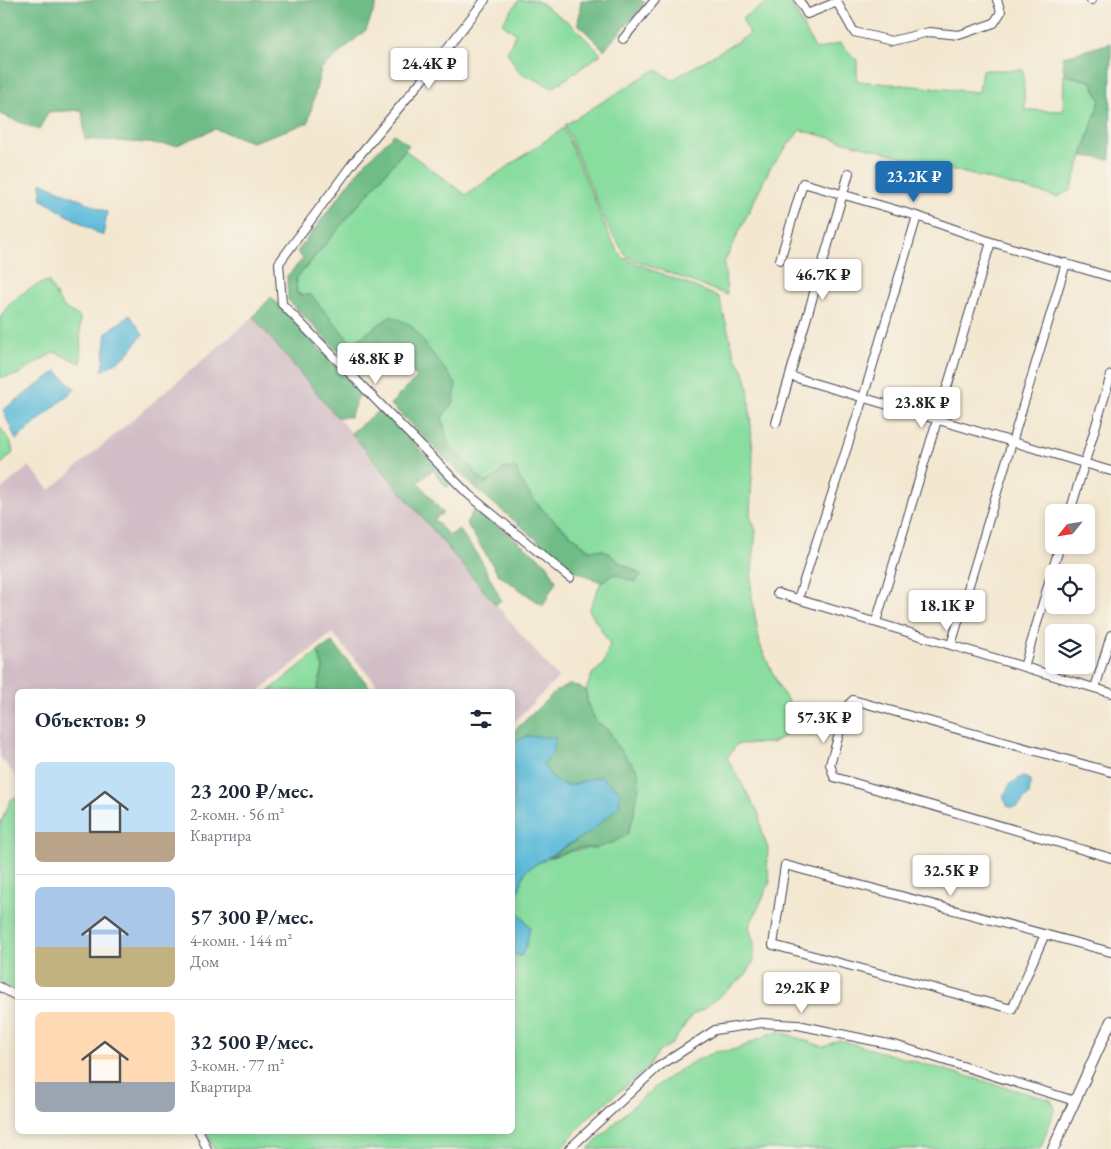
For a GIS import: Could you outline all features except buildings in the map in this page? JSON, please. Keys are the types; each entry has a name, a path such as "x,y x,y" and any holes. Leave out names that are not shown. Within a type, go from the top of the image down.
{"main road":[{"path":"1053,1149 1111,1021"}],"street":[{"path":"485,0 353,163 279,263 282,304 468,494 570,578"},
{"path":"623,39 655,0"},
{"path":"799,0 806,14 837,2 854,32 892,42 929,32 959,36 994,23 1001,12 996,0"},
{"path":"776,423 849,173"},
{"path":"780,260 804,183 917,216 991,242 1111,277"},
{"path":"798,599 863,398 917,216"},
{"path":"876,622 991,242"},
{"path":"950,645 1066,264"},
{"path":"790,376 1111,471"},
{"path":"1072,504 1111,376"},
{"path":"1024,667 1057,554"},
{"path":"777,592 1111,693"},
{"path":"1095,688 1111,635"},
{"path":"1111,772 853,700 848,705 830,764 834,777 1111,858"},
{"path":"1045,934 1012,1009 774,945 785,865 1045,934 1111,952"},
{"path":"0,987 15,995"},
{"path":"569,1149 658,1067 715,1030 761,1023 798,1025 898,1046 1075,1101"},
{"path":"200,1134 207,1149"}],"shaded area":[{"path":"253,317 558,678 515,721 515,689 381,689 332,633 262,689 15,689 15,776 0,757 0,490 29,466 50,490"}],"green space":[{"path":"0,0 378,0 366,30 321,69 308,123 252,142 215,129 177,145 85,139 82,110 48,112 39,130 0,114"},
{"path":"519,0 536,0 571,24 601,54 553,88 519,72 507,52 516,34 502,23"},
{"path":"581,0 642,0 645,4 604,50 578,24"},
{"path":"772,0 789,0 816,50 840,43 857,60 857,81 979,92 982,70 1023,70 1025,110 1063,111 1064,75 1091,81 1100,100 1071,190 1057,197 800,130 770,168 724,263 727,295 627,257 612,234 600,209 565,125 656,69 672,80 750,34 742,18"},
{"path":"1111,43 1110,159 1082,156 1100,100 1091,81 1064,75 1062,57"},
{"path":"564,128 611,240 623,258 719,297 735,357 744,371 748,387 753,456 750,515 756,531 751,580 760,645 780,689 789,702 791,719 786,735 772,743 737,744 727,758 759,814 762,833 768,848 767,864 770,882 749,927 754,943 754,960 747,974 705,1008 691,1016 672,1044 658,1052 649,1067 586,1119 561,1149 214,1149 207,1134 515,1134 515,954 521,956 530,927 515,908 515,900 525,870 559,854 596,848 638,771 617,746 609,731 596,721 588,706 586,690 592,674 603,665 610,644 589,610 601,582 614,574 635,582 637,571 621,563 604,550 589,550 537,504 521,482 516,469 504,468 499,475 485,483 448,444 442,417 454,402 391,316 352,344 311,295 297,294 296,279 405,150 466,195"},
{"path":"394,134 409,145 296,279 297,294 311,295 352,344 391,316 411,325 456,384 454,402 442,417 448,444 485,483 499,475 504,468 516,469 521,482 547,514 588,550 604,550 621,563 642,575 635,582 614,574 601,582 573,570 473,486 390,404 417,377 390,348 375,362 357,371 288,300 287,276 303,259 297,252 363,165"},
{"path":"48,281 63,307 80,317 81,363 54,352 17,375 0,378 0,319 3,312 20,295"},
{"path":"271,297 360,392 350,417 337,417 253,317"},
{"path":"381,409 452,483 447,488 433,470 418,482 443,513 434,519 449,536 459,529 482,562 501,600 496,605 351,433"},
{"path":"0,427 11,443 13,453 0,465"},
{"path":"475,508 547,564 556,581 543,606 498,574 466,523"},
{"path":"332,642 371,689 318,689 323,668 318,651"},
{"path":"318,651 323,668 318,689 271,689"},
{"path":"571,684 586,690 588,706 596,721 609,731 617,746 638,771 639,787 633,819 627,835 612,843 596,848 579,848 548,858 593,830 600,776 568,786 553,779 543,764 553,752 528,736 515,742 515,730 556,691"},
{"path":"15,797 15,991 0,982 0,824 11,800"},
{"path":"778,1031 824,1047 839,1040 1051,1100 1055,1108 1040,1149 588,1149 631,1108 677,1071 715,1052 738,1048"}],"water":[{"path":"41,182 107,212 103,236 42,200"},
{"path":"130,315 143,334 126,356 102,371 107,332"},
{"path":"57,371 75,389 16,440 3,410"},
{"path":"528,736 556,738 553,752 543,764 553,779 568,786 600,776 619,791 620,805 593,830 526,870 515,900 515,742"},
{"path":"1023,776 1031,781 1029,794 1018,807 1008,807 1003,797 1010,784"},
{"path":"515,909 530,927 527,944 521,956 515,954"}]}
